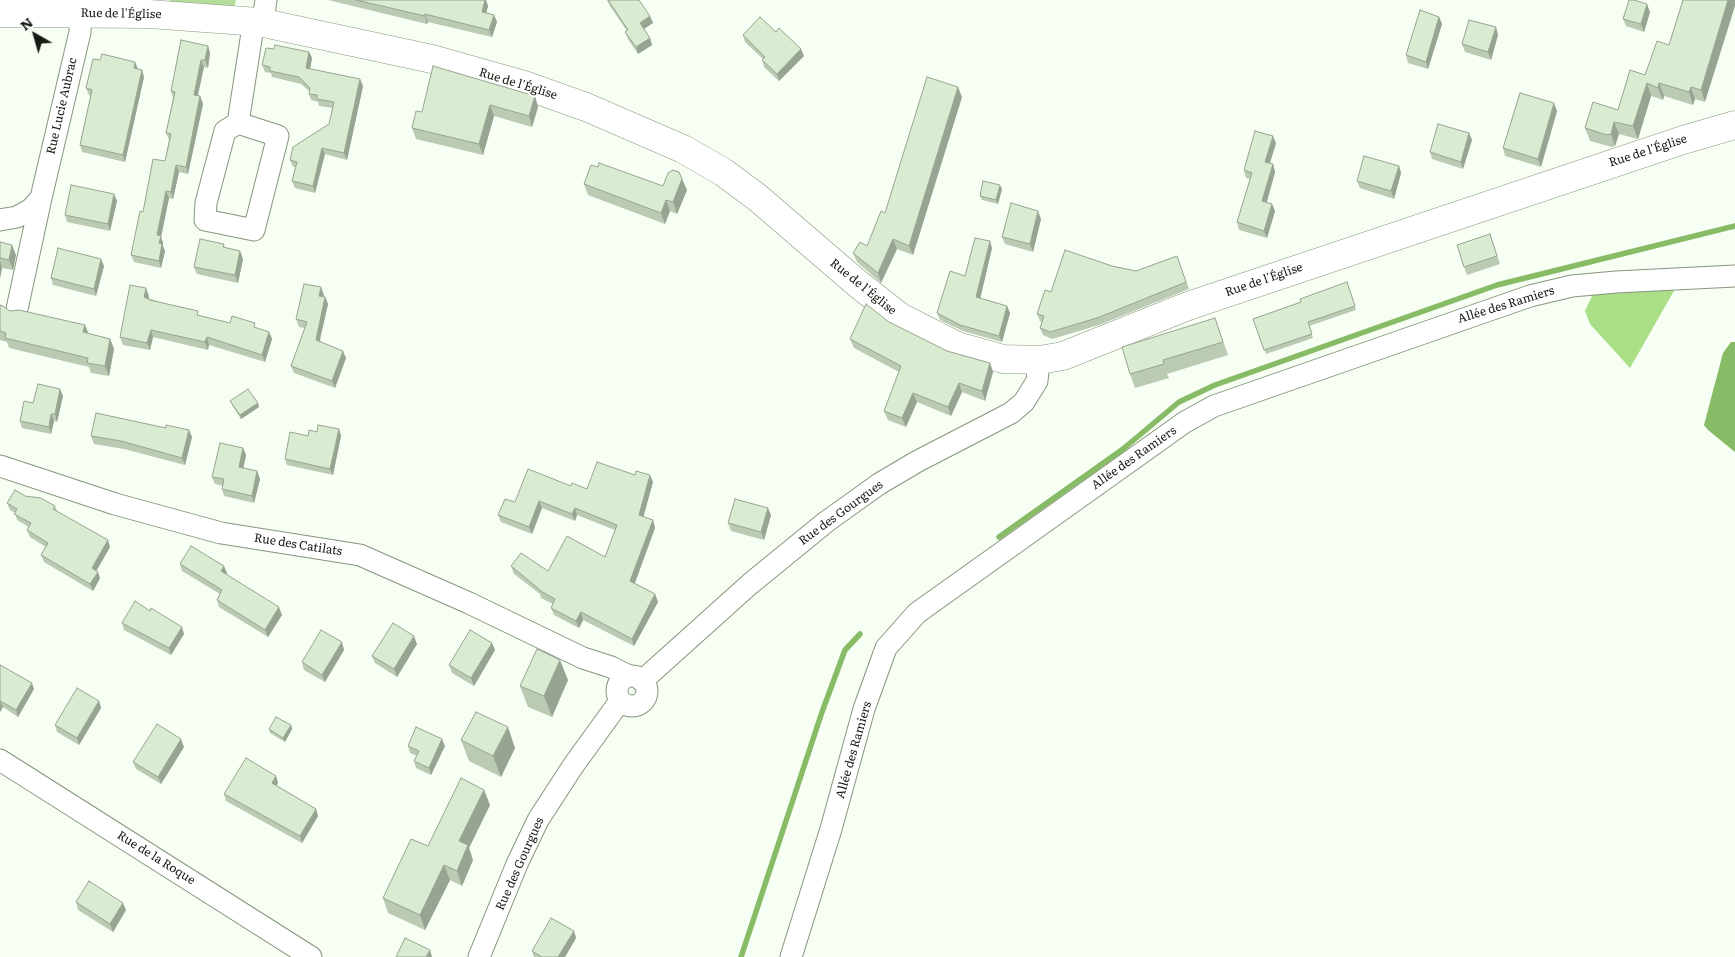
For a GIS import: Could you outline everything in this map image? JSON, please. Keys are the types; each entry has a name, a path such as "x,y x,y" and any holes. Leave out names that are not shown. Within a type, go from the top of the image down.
{"main road":[{"name":"Rue de l'Église","path":"9,9 149,14 262,11 524,85 613,118 684,150 723,172 758,198 858,284 900,317 957,346 1003,359 1038,360 1063,356 1188,306 1684,140 1735,125"}],"street":[{"path":"238,122 278,136 254,230 205,220 206,203 225,131 238,122 252,33 262,11"},
{"name":"Rue Lucie Aubrac","path":"17,309 80,32 81,13"},
{"path":"0,220 17,217 31,210 41,198"},
{"name":"Allée des Ramiers","path":"791,957 831,829 864,709 886,648 917,613 1185,422 1214,406 1530,296 1572,286 1735,276"},
{"name":"Rue des Gourgues","path":"479,957 517,864 538,820 627,687 826,522 879,484 1011,413 1024,402 1038,381 1038,360"},
{"name":"Rue des Catilats","path":"0,466 115,504 221,533 360,554 469,603 583,658 611,667 627,687"},
{"name":"Rue de la Roque","path":"0,760 311,957"}],"shaded area":[{"path":"169,0 236,0 234,8 170,3"},
{"path":"1675,289 1630,368 1590,324 1585,311 1592,296 1600,291"},
{"path":"1731,342 1735,342 1735,452 1704,425 1723,353"}],"building":[{"path":"356,0 485,0 482,12 494,15 489,30 425,14 425,16"},
{"path":"608,0 639,0 650,16 640,23 650,38 636,47 625,32 628,30"},
{"path":"1629,0 1647,4 1641,24 1623,19"},
{"path":"1683,0 1728,0 1701,90 1691,87 1689,92 1659,83 1658,88 1647,83 1633,126 1614,122 1611,134 1607,135 1585,128 1593,102 1618,110 1630,70 1645,75 1657,41 1669,45"},
{"path":"1420,10 1439,17 1426,62 1406,55"},
{"path":"760,17 776,32 779,28 801,49 777,74 762,60 765,57 743,35"},
{"path":"1469,20 1496,27 1488,52 1462,44"},
{"path":"181,40 208,46 205,60 201,60 194,95 200,96 186,167 176,165 171,192 166,191 157,235 161,236 159,243 162,244 159,261 131,255 140,211 143,212 153,159 165,161 171,134 166,133 175,92 171,91"},
{"path":"275,45 309,52 306,68 360,79 344,153 322,148 313,186 292,181 297,162 290,160 293,147 329,124 334,102 317,99 317,95 309,94 310,88 299,77 270,71 270,67 262,65 266,48 274,49"},
{"path":"102,54 135,62 134,68 142,70 123,155 80,145 92,90 86,88 93,59 100,60"},
{"path":"433,66 535,96 529,116 490,105 479,144 412,128 416,111 422,112"},
{"path":"927,77 958,87 909,246 893,239 878,273 853,253 860,242 867,246 881,211 885,213"},
{"path":"1520,93 1554,103 1538,159 1503,148"},
{"path":"1438,124 1469,133 1461,162 1430,152"},
{"path":"1255,131 1273,136 1265,162 1273,164 1262,201 1272,204 1264,231 1237,222 1252,173 1244,170"},
{"path":"1364,156 1399,166 1391,191 1357,181"},
{"path":"599,163 663,186 668,173 673,170 679,172 682,179 673,202 666,200 661,213 584,184 591,165 598,167"},
{"path":"983,181 1000,185 996,200 980,196"},
{"path":"71,185 114,194 108,224 65,215"},
{"path":"1011,203 1038,211 1030,244 1002,237"},
{"path":"1490,234 1497,256 1464,267 1457,245"},
{"path":"975,238 990,241 976,297 1007,306 999,336 960,325 937,313 950,271 965,276"},
{"path":"200,239 224,244 223,247 240,251 235,275 194,267"},
{"path":"0,242 12,245 9,260 0,258"},
{"path":"58,248 101,259 94,289 51,278"},
{"path":"1065,250 1112,266 1136,271 1177,256 1186,282 1097,318 1050,332 1040,328 1044,316 1037,314 1045,290 1051,292"},
{"path":"1347,282 1355,306 1308,322 1312,334 1264,350 1253,319 1301,302 1300,299"},
{"path":"304,284 321,287 319,296 325,297 316,340 343,351 332,381 291,366 307,322 296,319"},
{"path":"130,285 146,288 144,297 150,300 198,311 197,315 230,323 232,316 255,323 254,327 269,332 262,355 207,337 205,342 151,330 147,343 120,337"},
{"path":"866,304 889,322 947,351 990,363 982,391 959,383 948,407 913,393 902,418 884,411 901,366 850,339"},
{"path":"0,305 10,311 19,310 85,325 83,332 110,339 105,366 87,363 88,358 5,338 6,333 0,331"},
{"path":"1215,318 1223,342 1163,360 1164,364 1130,374 1122,347"},
{"path":"38,384 60,389 55,414 51,414 49,427 20,421 24,401 33,403"},
{"path":"248,389 258,403 240,415 230,401"},
{"path":"96,413 166,428 166,425 189,430 182,458 121,441 91,436"},
{"path":"318,425 339,429 330,469 285,459 290,432 308,436 309,430 317,432"},
{"path":"220,443 243,448 239,467 257,471 252,496 222,489 224,479 212,477"},
{"path":"597,462 635,475 636,471 650,475 639,515 653,520 630,581 655,594 632,639 581,612 576,621 551,608 555,599 539,590 511,566 521,553 548,571 567,536 605,557 617,525 575,508 572,514 539,501 529,527 498,515 505,499 515,502 528,469 571,486 572,483 587,489"},
{"path":"15,490 25,496 41,498 55,506 53,509 108,540 92,568 98,572 90,584 41,555 48,543 27,530 31,523 14,514 17,509 7,503"},
{"path":"735,499 768,508 761,532 728,523"},
{"path":"191,546 224,566 221,571 279,607 265,630 217,600 222,590 180,564"},
{"path":"135,601 150,611 151,608 182,627 169,648 122,623"},
{"path":"393,623 414,636 394,669 372,656"},
{"path":"321,630 342,642 322,675 302,662"},
{"path":"470,630 492,643 471,678 449,665"},
{"path":"537,649 560,660 544,696 520,686"},
{"path":"0,665 32,683 16,710 0,701"},
{"path":"77,688 99,701 77,738 55,725"},
{"path":"476,712 508,727 493,756 461,740"},
{"path":"276,717 291,725 283,738 269,729"},
{"path":"157,724 181,739 158,777 133,762"},
{"path":"416,727 442,739 429,768 414,761 419,751 408,746"},
{"path":"246,758 276,776 272,783 316,809 300,836 224,794"},
{"path":"461,778 484,790 459,841 468,845 457,871 444,865 420,915 383,898 411,839 428,846"},
{"path":"89,881 123,903 110,924 76,902"},
{"path":"551,918 574,931 558,957 542,957 532,951"},
{"path":"405,938 430,950 426,957 396,957"}],"waterway":[{"path":"999,537 1123,449 1179,402 1215,385 1497,285 1735,226"},
{"path":"741,957 822,712 845,650 860,634"}]}
